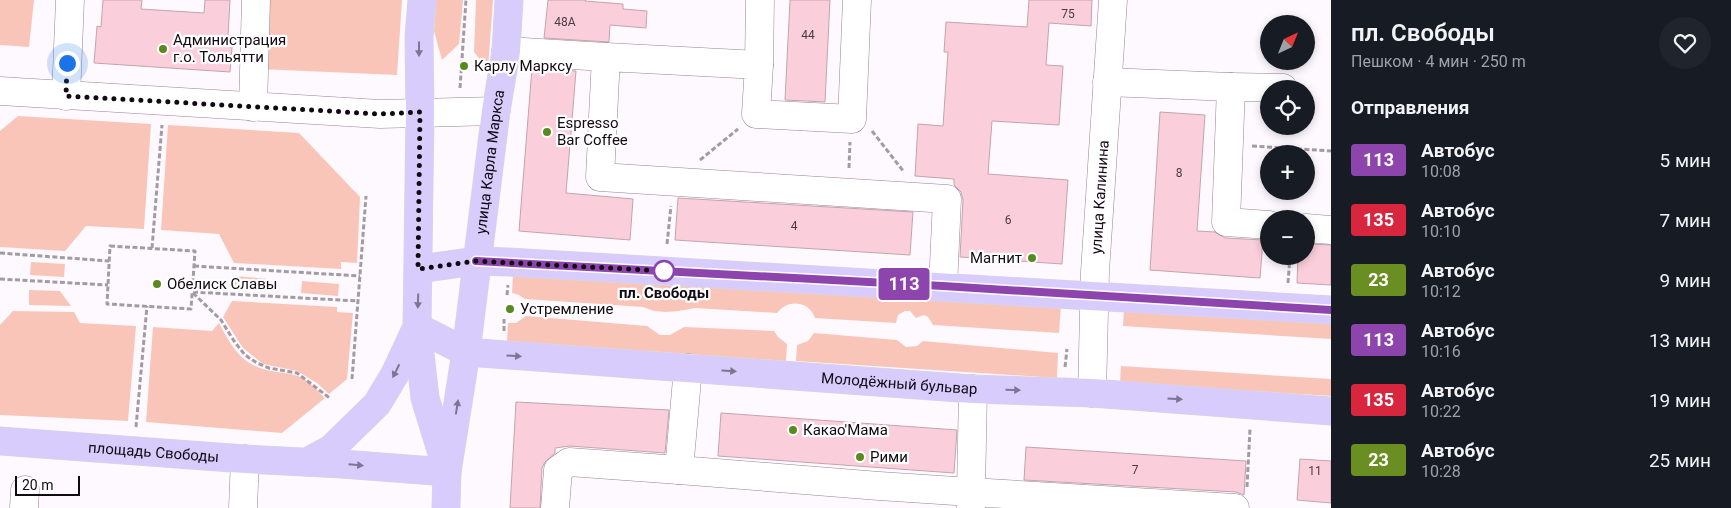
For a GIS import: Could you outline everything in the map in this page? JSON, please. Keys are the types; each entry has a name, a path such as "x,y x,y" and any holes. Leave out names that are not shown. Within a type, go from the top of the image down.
{"main road":[{"name":"улица Карла Маркса","path":"422,0 419,37 420,112 417,327 425,398 447,472"},
{"name":"улица Карла Маркса","path":"446,508 447,472 466,352 476,261 506,51 509,0"},
{"path":"418,269 476,261 943,286 1331,310"},
{"path":"307,462 331,449 376,404 395,374 417,327 466,352"},
{"name":"Молодёжный бульвар","path":"466,352 973,389 1092,393 1331,410"},
{"name":"площадь Свободы","path":"0,442 447,472"}],"street":[{"path":"66,96 70,0"},
{"path":"253,107 256,0"},
{"path":"760,0 756,114 852,113 857,0"},
{"name":"улица Калинина","path":"1092,393 1094,296 1113,0"},
{"path":"506,51 759,65"},
{"path":"606,57 600,177 947,199 943,286"},
{"path":"1107,82 1260,88"},
{"path":"1231,87 1226,222 1260,224"},
{"path":"0,92 380,114 496,111"},
{"path":"1315,229 1331,230"},
{"path":"679,470 688,368"},
{"path":"971,500 973,389"},
{"path":"243,508 245,459"},
{"path":"556,508 558,470 569,462 679,470 878,497 971,500 1241,498"}],"path":[{"path":"460,88 466,0"},
{"path":"847,193 852,113"},
{"path":"852,113 925,198"},
{"path":"667,244 673,182 756,114"},
{"path":"152,248 163,119"},
{"path":"1229,145 1331,152"},
{"path":"352,378 366,196"},
{"path":"110,246 195,251 191,309 107,304 109,261 110,246"},
{"path":"0,253 109,261"},
{"path":"1287,286 1289,265"},
{"path":"194,266 360,276"},
{"path":"0,278 108,285"},
{"path":"192,292 358,301"},
{"path":"192,292 221,320 245,355 256,364 298,373 331,399"},
{"path":"136,428 147,306"},
{"path":"1241,498 1250,426"}],"shaded area":[{"path":"0,0 34,0 29,47 0,45"},
{"path":"264,0 402,0 397,75 259,69"},
{"path":"436,0 463,0 459,44 442,60 434,31"},
{"path":"476,0 493,0 488,69 474,52"},
{"path":"18,116 151,124 144,229 86,226 65,251 0,247 0,131"},
{"path":"168,125 299,133 360,197 357,263 341,262 341,269 234,263 219,234 161,230"},
{"path":"31,262 65,264 64,277 30,275"},
{"path":"513,275 1061,305 1059,333 933,325 928,317 924,315 916,318 910,311 905,311 898,315 896,323 815,318 808,308 798,304 786,305 777,313 695,308 666,312 654,311 643,307 525,299 512,293"},
{"path":"235,276 269,279 268,291 234,289"},
{"path":"302,281 339,284 338,296 301,293"},
{"path":"29,290 60,291 71,306 29,305"},
{"path":"232,301 337,307 337,312 353,313 347,379 329,394 317,383 297,371 263,364 243,348 223,317"},
{"path":"1124,309 1331,322 1331,339 1123,326"},
{"path":"13,311 74,312 80,323 136,326 128,421 0,415 0,325"},
{"path":"526,316 647,326 660,335 670,335 684,327 774,331 787,344 786,361 507,341 508,323 516,323"},
{"path":"219,323 233,347 247,362 258,368 298,376 309,383 325,398 282,433 146,422 153,327 212,331"},
{"path":"814,333 897,340 906,347 917,346 923,341 1058,353 1057,378 796,361 797,345 808,341"},
{"path":"1121,366 1331,379 1331,396 1120,383"}],"building":[{"name":"Администрация г.о. Тольятти","path":"103,0 142,0 141,9 204,13 205,0 230,0 228,36 233,36 230,72 94,63 97,26 101,27"},
{"path":"548,0 586,0 623,4 623,9 647,11 646,28 610,25 609,42 544,38"},
{"path":"790,0 830,0 825,102 785,100"},
{"path":"1029,0 1092,0 1091,26 1049,23 1046,65 1063,66 1059,125 992,121 988,174 1068,180 1062,264 960,257 963,200 961,192 954,185 954,179 915,176 918,124 943,126 948,52 944,52 946,22 1027,27"},
{"path":"532,68 576,71 566,193 633,199 630,240 519,231"},
{"path":"1160,112 1205,115 1197,231 1215,232 1225,238 1260,240 1260,278 1150,270"},
{"path":"678,198 913,212 910,255 675,240"},
{"path":"1315,244 1331,245 1331,285 1297,283 1298,265 1315,265"},
{"path":"516,402 669,410 665,453 570,446 555,448 555,453 545,462 542,468 540,508 510,508"},
{"path":"721,413 957,430 954,473 718,456"},
{"path":"1026,447 1246,461 1244,495 1236,492 1024,480"},
{"path":"1300,459 1331,461 1331,503 1297,500"}],"bus line":[{"name":"113","path":"476,261 943,286 1331,310"}],"place":[{"name":"Администрация г.о. Тольятти","path":"163,49"},
{"name":"Карлу Марксу","path":"464,66"},
{"name":"Espresso Bar Coffee","path":"547,132"},
{"name":"Магнит","path":"1032,258"},
{"name":"пл. Свободы","path":"664,271"},
{"name":"Обелиск Славы","path":"157,284"},
{"name":"Устремление","path":"510,309"},
{"name":"Какао'Мама","path":"793,430"},
{"name":"Рими","path":"860,457"}],"route":[{"path":"67,63 66,96 380,114 420,112 418,269 476,261 666,271 664,271"}]}
